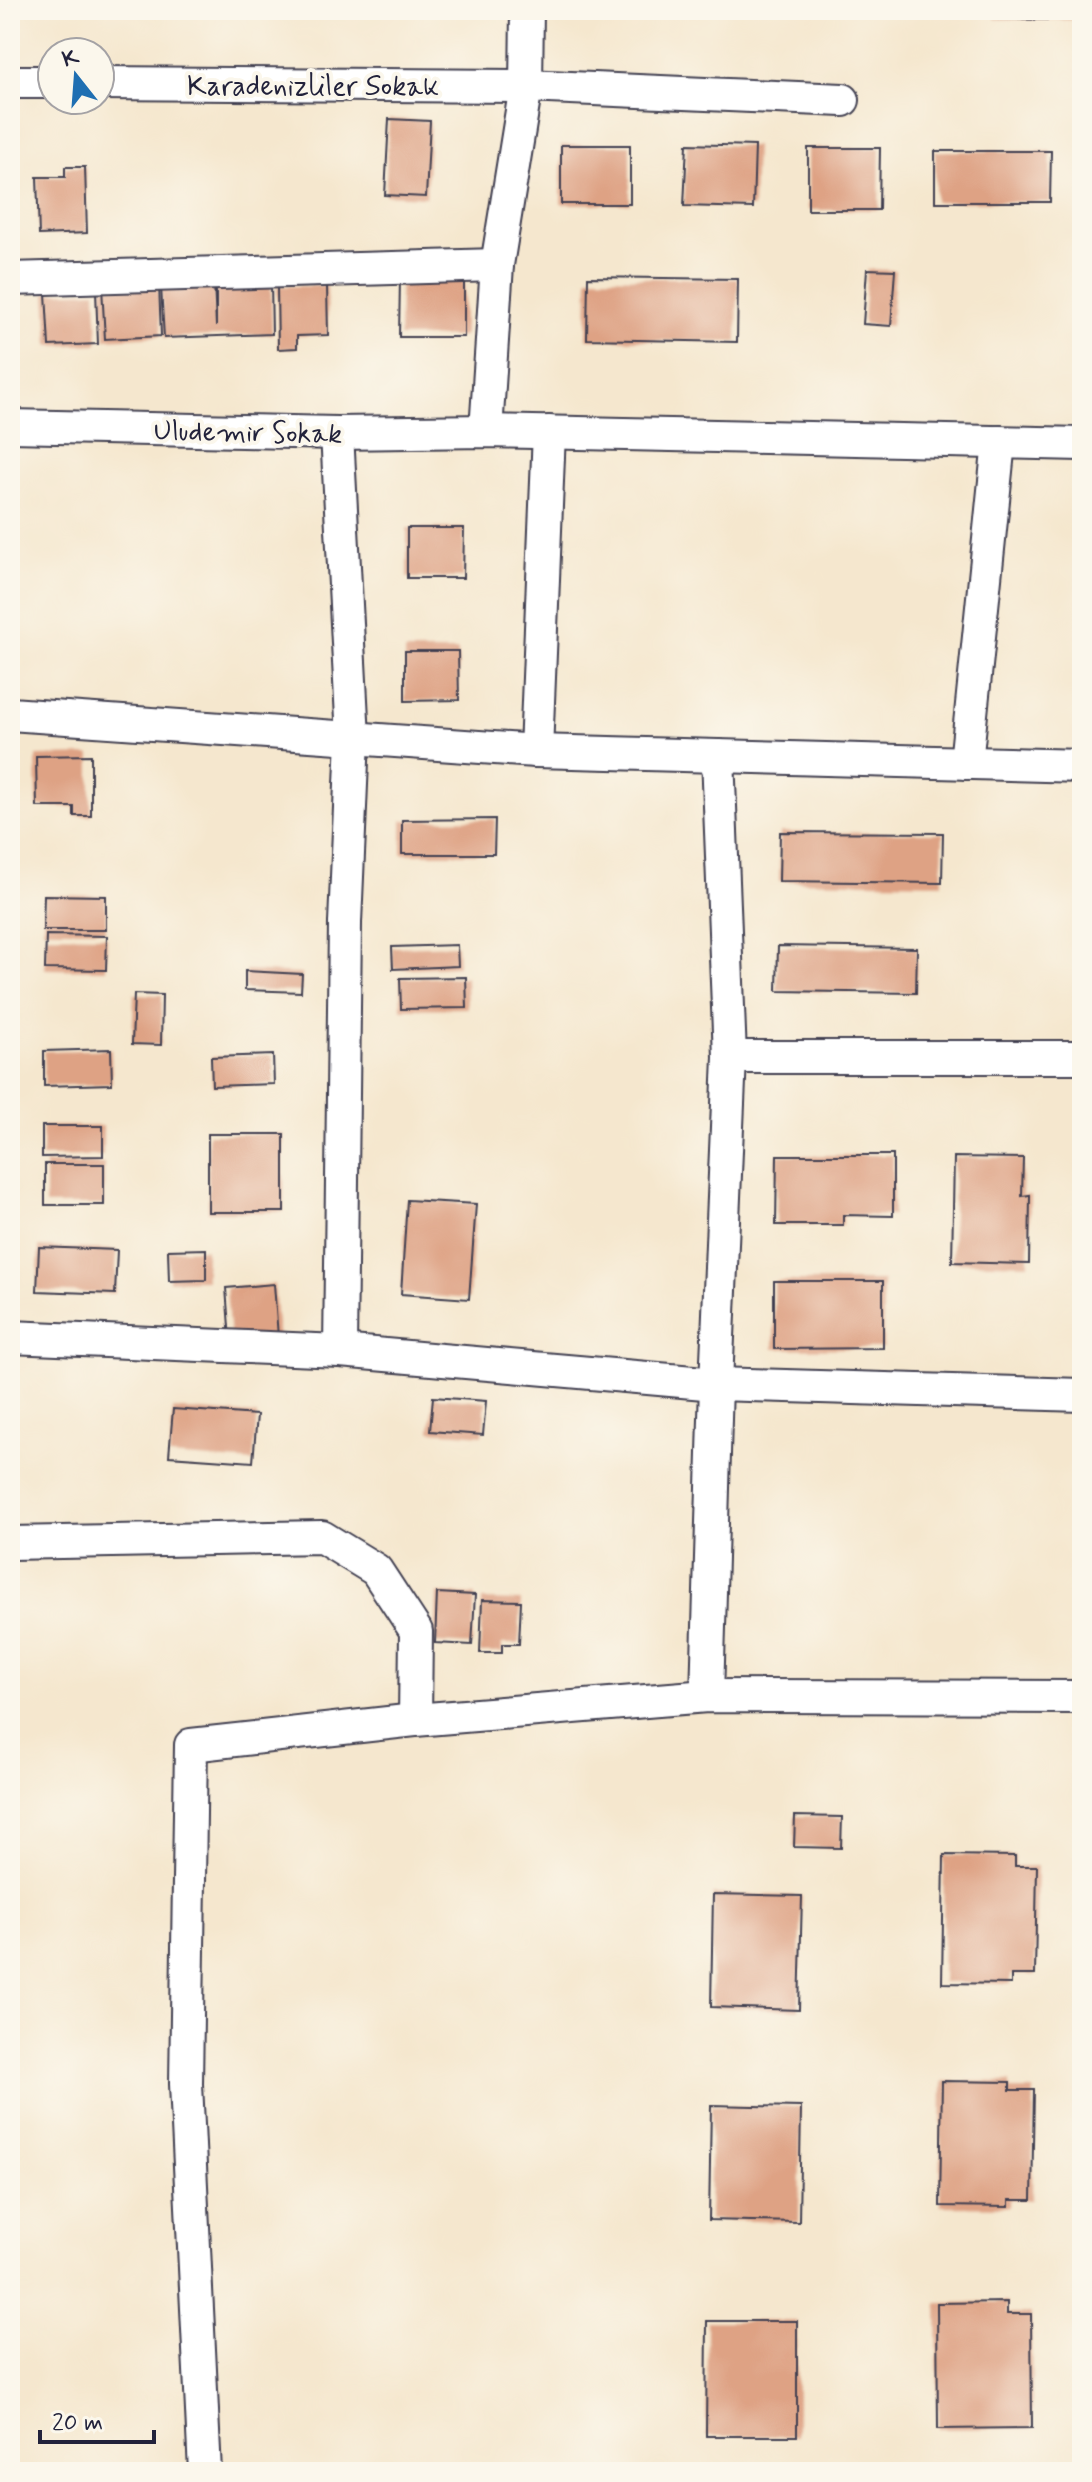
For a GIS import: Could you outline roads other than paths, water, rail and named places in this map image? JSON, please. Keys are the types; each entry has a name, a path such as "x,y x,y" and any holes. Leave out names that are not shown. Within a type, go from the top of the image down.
{"street":[{"path":"486,431 497,265 526,86 527,10"},
{"path":"10,82 36,82"},
{"name":"Karadenizliler Sokak","path":"116,83 526,86 843,100"},
{"path":"10,279 497,265"},
{"name":"Uludemir Sokak","path":"10,426 337,433 549,432 1082,444"},
{"path":"536,751 549,432"},
{"path":"337,433 353,738 345,923 340,1351"},
{"path":"966,763 999,442"},
{"path":"10,714 536,751 1082,766"},
{"path":"707,1696 730,1057 718,756"},
{"path":"730,1057 1082,1057"},
{"path":"10,1337 340,1351 716,1384 1082,1395"},
{"path":"10,1543 322,1537 376,1570 416,1631 415,1720"},
{"path":"205,2472 186,2084 191,1745 415,1720 707,1696 1082,1697"}]}
